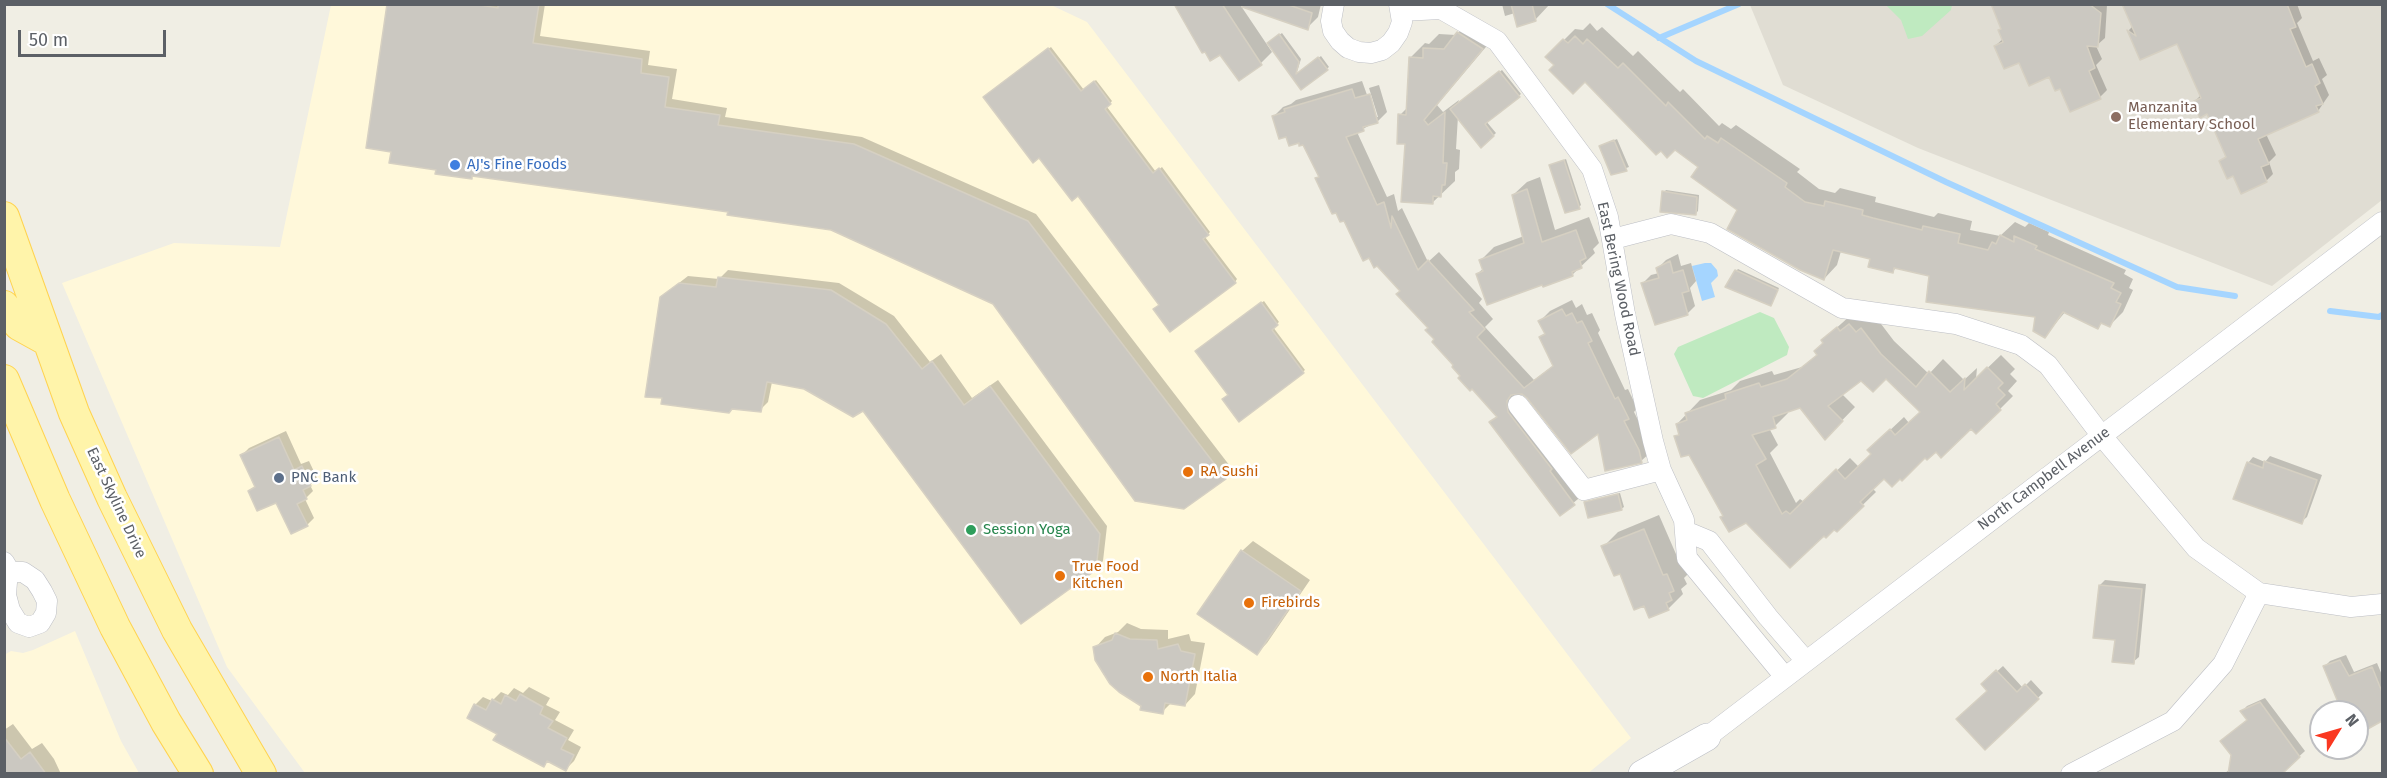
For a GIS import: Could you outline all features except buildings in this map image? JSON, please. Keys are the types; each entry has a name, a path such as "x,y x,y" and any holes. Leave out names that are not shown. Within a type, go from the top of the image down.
{"main road":[{"name":"East Skyline Drive","path":"4,217 74,413 112,498 177,630 261,774"},
{"path":"4,306 20,325 48,341"},
{"path":"4,380 55,500 115,627 166,722 198,774"}],"street":[{"path":"1327,7 1333,31 1340,41 1348,48 1371,53 1382,50 1398,33 1402,22 1400,8"},
{"name":"East Bering Wood Road","path":"1400,8 1441,9 1497,41 1592,169 1608,217 1625,314 1661,470 1684,520 1685,531"},
{"name":"North Campbell Avenue","path":"1642,774 1707,737 2382,222"},
{"path":"1613,239 1671,224 1710,233 1842,308 1956,324 2021,345 2048,365 2101,435 2195,547 2259,593 2351,607 2382,604"},
{"path":"1518,405 1584,490 1661,470"},
{"path":"1785,677 1687,558 1685,531 1709,541 1768,617 1806,661"},
{"path":"2071,774 2173,721 2223,664 2259,593"},
{"name":"North Campbell Avenue","path":"1682,774 1707,737"}],"shaded area":[{"path":"331,5 1051,5 1087,22 1631,738 1587,774 305,773 227,667 62,283 174,243 280,247"},
{"name":"Manzanita Elementary School","path":"1750,5 2382,5 2382,200 2272,286 1918,148 1783,85"},
{"path":"75,631 121,741 139,773 5,773 4,655 11,651 23,653 33,650"}],"green space":[{"path":"1952,4 1951,10 1922,36 1908,39 1901,20 1886,5"},
{"path":"1760,312 1774,318 1789,347 1787,355 1703,398 1693,396 1674,354 1678,347"}],"water":[{"path":"1711,263 1717,270 1718,276 1711,283 1715,297 1702,301 1692,266"}],"waterway":[{"path":"1607,4 1696,61 1946,182 2177,287 2235,296"},
{"path":"1659,38 1739,4"},
{"path":"2330,311 2379,317 2382,315"}],"place":[{"name":"Manzanita Elementary School","path":"2116,117"},
{"name":"AJ's Fine Foods","path":"455,165"},
{"name":"RA Sushi","path":"1188,472"},
{"name":"PNC Bank","path":"279,478"},
{"name":"Session Yoga","path":"971,530"},
{"name":"True Food Kitchen","path":"1060,576"},
{"name":"Firebirds","path":"1249,603"},
{"name":"North Italia","path":"1148,677"}]}
